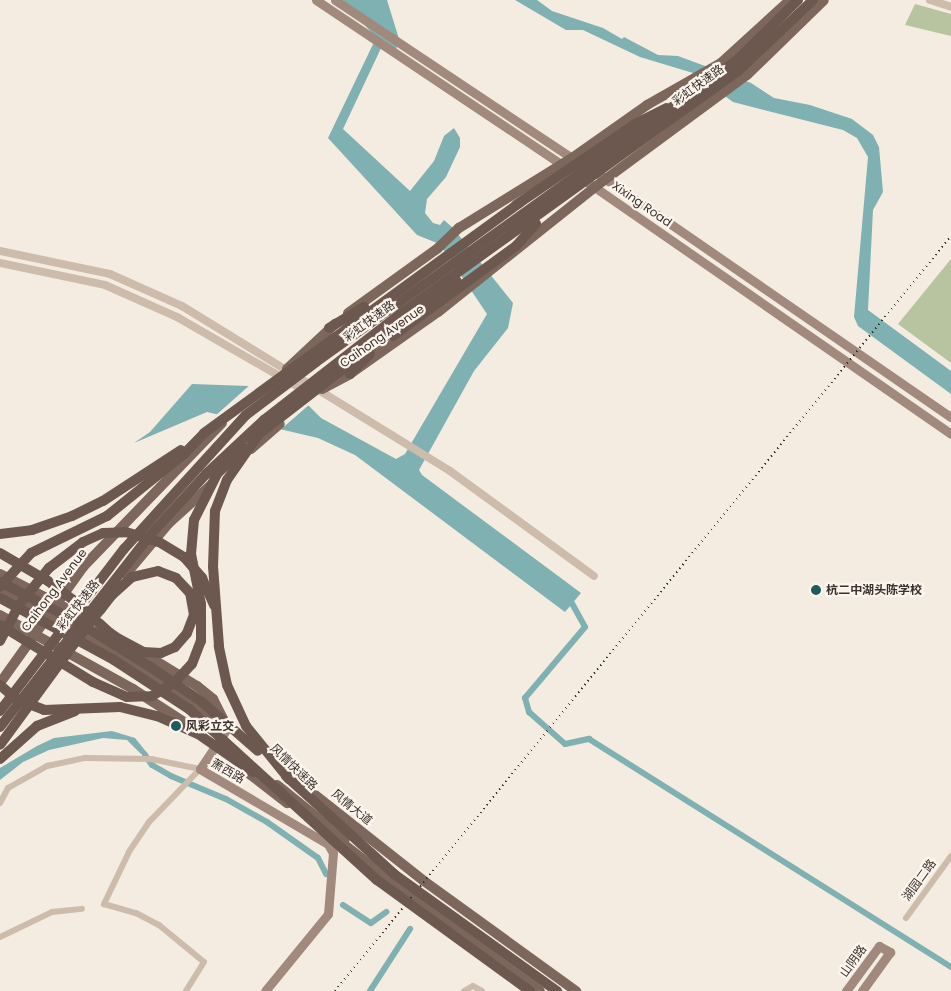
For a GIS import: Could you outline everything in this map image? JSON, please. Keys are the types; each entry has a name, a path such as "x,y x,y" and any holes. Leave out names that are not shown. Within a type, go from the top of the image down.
{"highway":[{"name":"彩虹快速路","path":"0,711 124,549 246,415 316,362 736,61 798,0"},
{"name":"彩虹快速路","path":"0,728 150,535 206,474 264,420 374,333 738,71 813,0"},
{"path":"0,534 52,524 103,502 204,433 521,202 635,124 691,94"},
{"path":"0,625 92,682 127,697 152,696 174,683 192,664 202,641 201,604 191,554 194,520 217,474 259,434 336,372 648,144 702,97"},
{"path":"329,328 364,307 472,230 521,202"},
{"path":"350,374 364,358 516,246 536,224"},
{"path":"0,588 30,553 108,516 184,454 204,433"},
{"path":"259,434 227,480 216,511 212,542 216,613 223,670 238,713 289,779"},
{"path":"0,641 19,605 49,568 83,542 103,533 126,532 143,536 176,552 202,578 216,613"},
{"path":"0,554 48,581 73,600 87,612 93,618 110,633 143,652 160,653 175,647 187,633 194,615 190,593 176,578 158,571 132,578 112,595 95,615 90,622 0,745"},
{"name":"风情快速路","path":"0,582 76,621 182,688 219,715 394,874 557,991"},
{"path":"0,598 114,660 188,709 242,754 324,833 400,898 530,991"},
{"path":"0,684 16,699 31,706 52,711 120,707 138,710 198,734 257,775 309,824 324,833"},
{"path":"0,759 37,726 82,709"}],"main road":[{"name":"Xixing Road","path":"316,0 595,187 951,434"},
{"name":"Xixing Road","path":"335,0 572,158 607,178 951,417"},
{"name":"Caihong Avenue","path":"0,684 83,567 225,421 281,373 329,328 374,292 438,248 459,228 572,158 647,105 698,78 721,63 790,0"},
{"name":"Caihong Avenue","path":"0,737 78,632 169,523 270,432 313,395 350,374 495,269 595,187 747,75 824,0"},
{"path":"0,574 88,620 197,686 213,699 228,727"},
{"name":"风情大道","path":"0,588 78,632 228,727 424,881 576,991"},
{"path":"0,615 65,650 192,726 217,744 259,783 369,862 428,910 540,991"},
{"path":"150,657 156,681"},
{"name":"萧西路","path":"228,727 200,769 328,844 333,853 328,914 265,991"},
{"name":"山阴路","path":"846,991 879,946 890,952 862,991"}],"street":[{"path":"930,0 951,7"},
{"path":"0,251 110,274 182,306 313,395 430,458 529,526 594,576"},
{"path":"0,263 105,285 177,317 281,373"},
{"path":"0,803 8,788 47,766 84,758 151,758 200,769"},
{"path":"186,991 199,976 204,962 159,925 136,912 104,904 129,852 149,822 200,769"},
{"name":"湖园二路","path":"906,918 950,860"},
{"path":"0,937 52,912 82,909"},
{"path":"464,991 473,986 482,991"}],"green space":[{"path":"915,4 951,14 951,36 905,25"},
{"path":"951,259 951,363 898,324"}],"water":[{"path":"343,0 387,0 399,39 396,50 382,46 343,129 410,191 434,161 444,136 454,128 460,138 460,147 446,177 427,199 425,213 433,223 440,225 444,220 453,228 513,303 508,328 474,371 419,470 422,475 581,593 565,612 355,455 318,438 207,412 134,443 150,432 192,384 248,386 302,399 321,418 396,459 405,454 487,314 446,253 437,243 417,235 328,138 376,38"},
{"path":"515,0 537,0 552,11 603,28 622,39 624,37 658,55 678,56 751,83 774,98 810,105 852,119 873,135 879,147 883,192 873,210 868,310 951,371 951,394 858,326 854,317 868,157 857,138 843,130 733,102 693,73 640,57 583,30 566,30"},
{"path":"112,731 135,738 148,754 141,754 127,740 103,738 49,750 23,762 0,780 0,768 54,738"}],"pier":[{"path":"251,384 304,398 310,404 279,431 215,416"}],"waterway":[{"path":"569,598 585,627 525,698 529,712 565,744 589,739 951,967"},
{"path":"145,755 152,765 171,776 226,799 267,822 318,858 326,874"},
{"path":"343,905 371,923 386,912"},
{"path":"370,991 410,929"}],"railway":[{"path":"335,991 951,236"}],"place":[{"name":"杭二中湖头陈学校","path":"816,590"},
{"name":"风彩立交","path":"176,726"}]}
